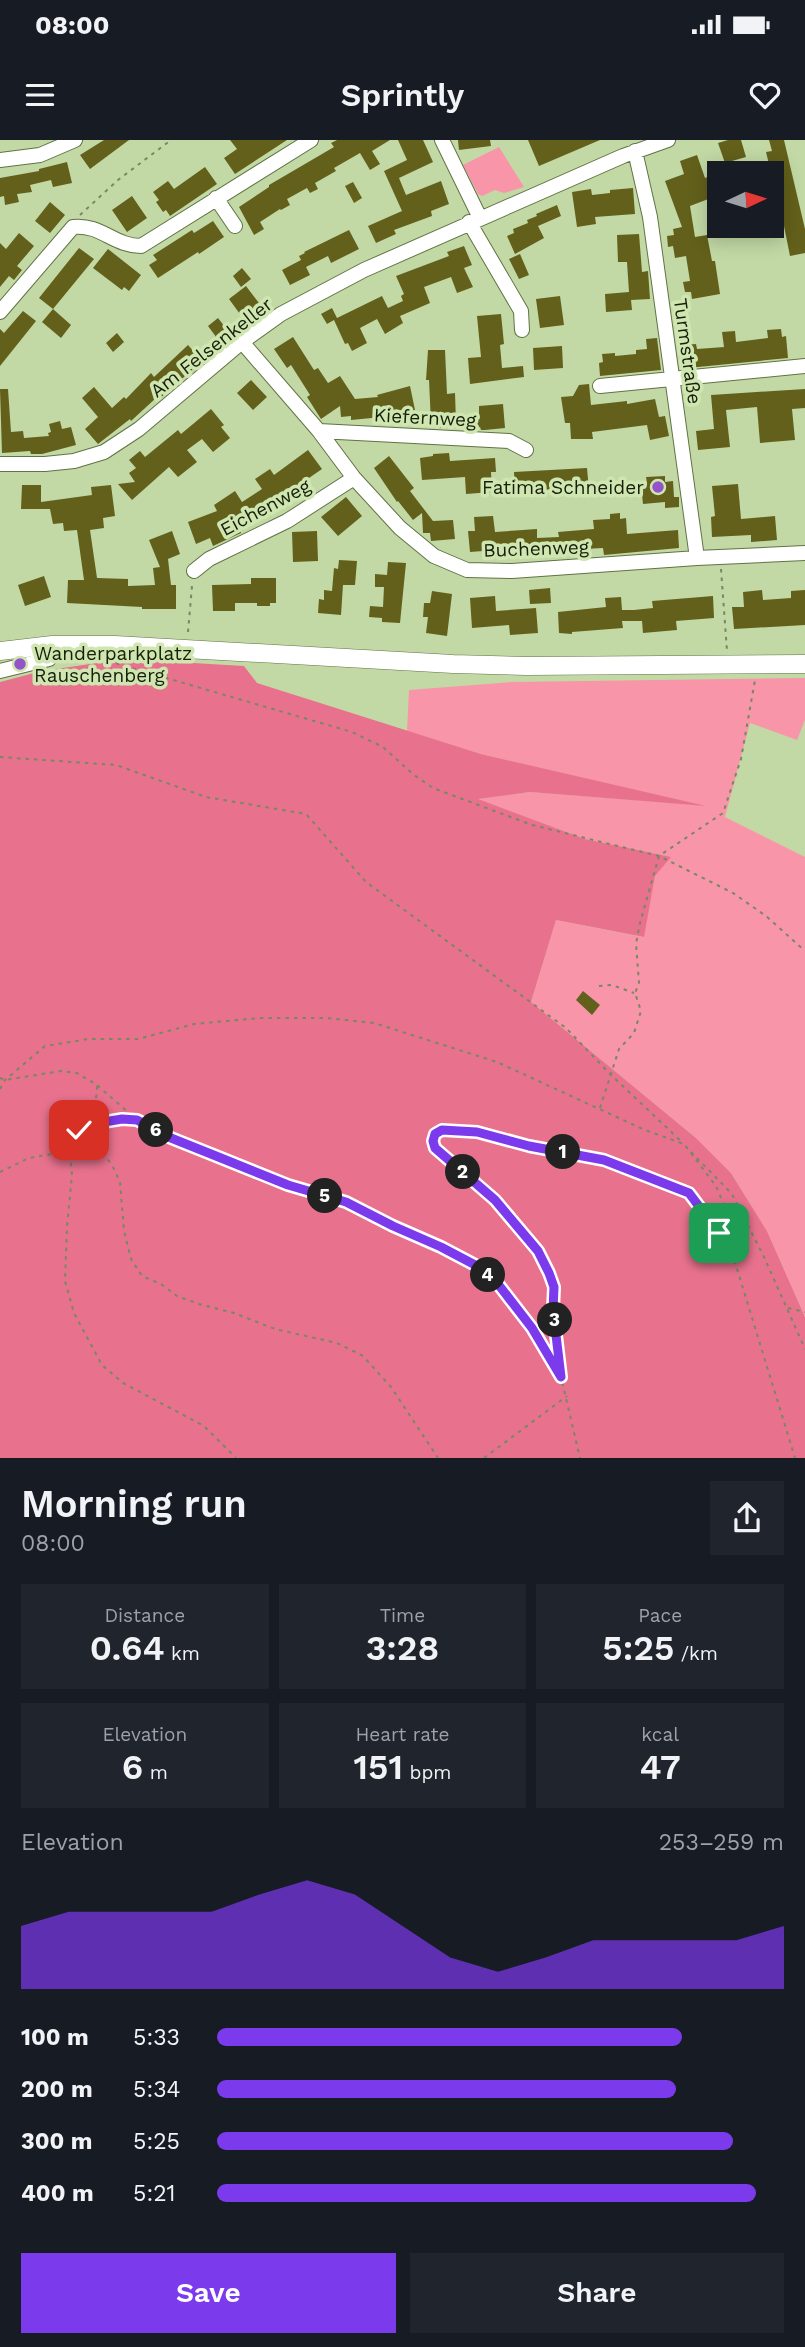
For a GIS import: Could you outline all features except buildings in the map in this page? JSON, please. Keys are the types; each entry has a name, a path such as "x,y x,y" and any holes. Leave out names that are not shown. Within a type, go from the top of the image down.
{"main road":[{"path":"0,651 52,645 187,648 453,664 805,664"}],"street":[{"path":"0,160 40,155 75,140"},
{"path":"0,312 73,227 87,225 129,246 141,246 311,140"},
{"path":"442,140 475,220 521,311 522,330"},
{"name":"Am Felsenkeller","path":"0,464 74,461 104,452 139,429 242,342 281,314 365,270 475,220 635,151 668,140"},
{"name":"Turmstraße","path":"635,151 650,217 697,558"},
{"path":"216,198 235,226"},
{"name":"Buchenweg","path":"242,342 319,432 354,478 400,528 434,556 467,570 512,571 805,553"},
{"path":"600,386 805,366"},
{"name":"Kiefernweg","path":"319,432 509,441 526,450"},
{"name":"Eichenweg","path":"194,571 209,559 287,521 354,478"},
{"path":"0,671 49,659"}],"path":[{"path":"73,227 82,211 171,140"},
{"path":"720,558 727,666"},
{"path":"187,648 194,571"},
{"path":"104,660 352,732 383,747 433,788 532,825 659,856 733,893 766,916 805,951"},
{"path":"599,1109 619,1049 634,1033 641,1011 635,993 639,983 636,943 659,856 723,813 741,759 757,665"},
{"path":"0,757 116,765 206,797 306,814 366,881 566,1028 611,1076 684,1144 732,1194 805,1349"},
{"path":"599,986 612,985 635,993"},
{"path":"0,1089 5,1080 45,1046 89,1039 138,1038 194,1024 260,1018 326,1018 374,1023 497,1062 645,1130 684,1144 716,1186 729,1214 734,1259 795,1458"},
{"path":"0,1078 5,1080 61,1071 78,1073 97,1085 137,1120 171,1138 288,1185 346,1202 479,1267 498,1284 532,1328 561,1377"},
{"path":"97,1085 97,1097 89,1111 79,1120 79,1130 70,1151 72,1175 65,1281 74,1313 102,1366 122,1383 204,1426 236,1458"},
{"path":"79,1130 91,1130 113,1120 137,1120"},
{"path":"79,1130 92,1136 117,1174 124,1231 131,1259 142,1276 161,1284 177,1296 199,1304 234,1313 275,1329 337,1343 363,1356 391,1387 438,1458"},
{"path":"580,1458 561,1377 553,1310 554,1287 549,1273 538,1251 495,1200 435,1148 435,1134 442,1130 485,1133 529,1146 604,1160 673,1186 689,1193 719,1233 734,1259"},
{"path":"0,1172 29,1158 70,1151"},
{"path":"787,1307 805,1312"},
{"path":"484,1458 567,1396"}],"shaded area":[{"path":"499,147 524,187 504,193 495,190 482,196 478,194 463,165"},
{"path":"125,659 244,666 257,683 481,754 706,806 530,792 478,799 585,839 671,857 655,876 644,937 556,920 531,1002 696,1138 731,1173 767,1231 805,1317 805,1458 0,1458 0,682 42,671"},
{"path":"805,678 805,720 797,740 750,723 725,817 805,857 805,1317 767,1231 731,1173 696,1138 531,1002 556,920 643,937 655,876 670,857 585,839 476,799 530,792 699,805 481,754 407,731 409,690 512,682"}],"place":[{"name":"Fatima Schneider","path":"658,487"},
{"name":"Wanderparkplatz Rauschenberg","path":"20,664"}],"route":[{"path":"79,1130 91,1130 104,1122 137,1120 171,1138 288,1185 346,1202 441,1247 479,1267 498,1284 532,1328 561,1377 553,1310 554,1287 538,1251 495,1200 435,1148 435,1134 442,1130 485,1133 529,1146 604,1160 689,1193 719,1233"}]}
